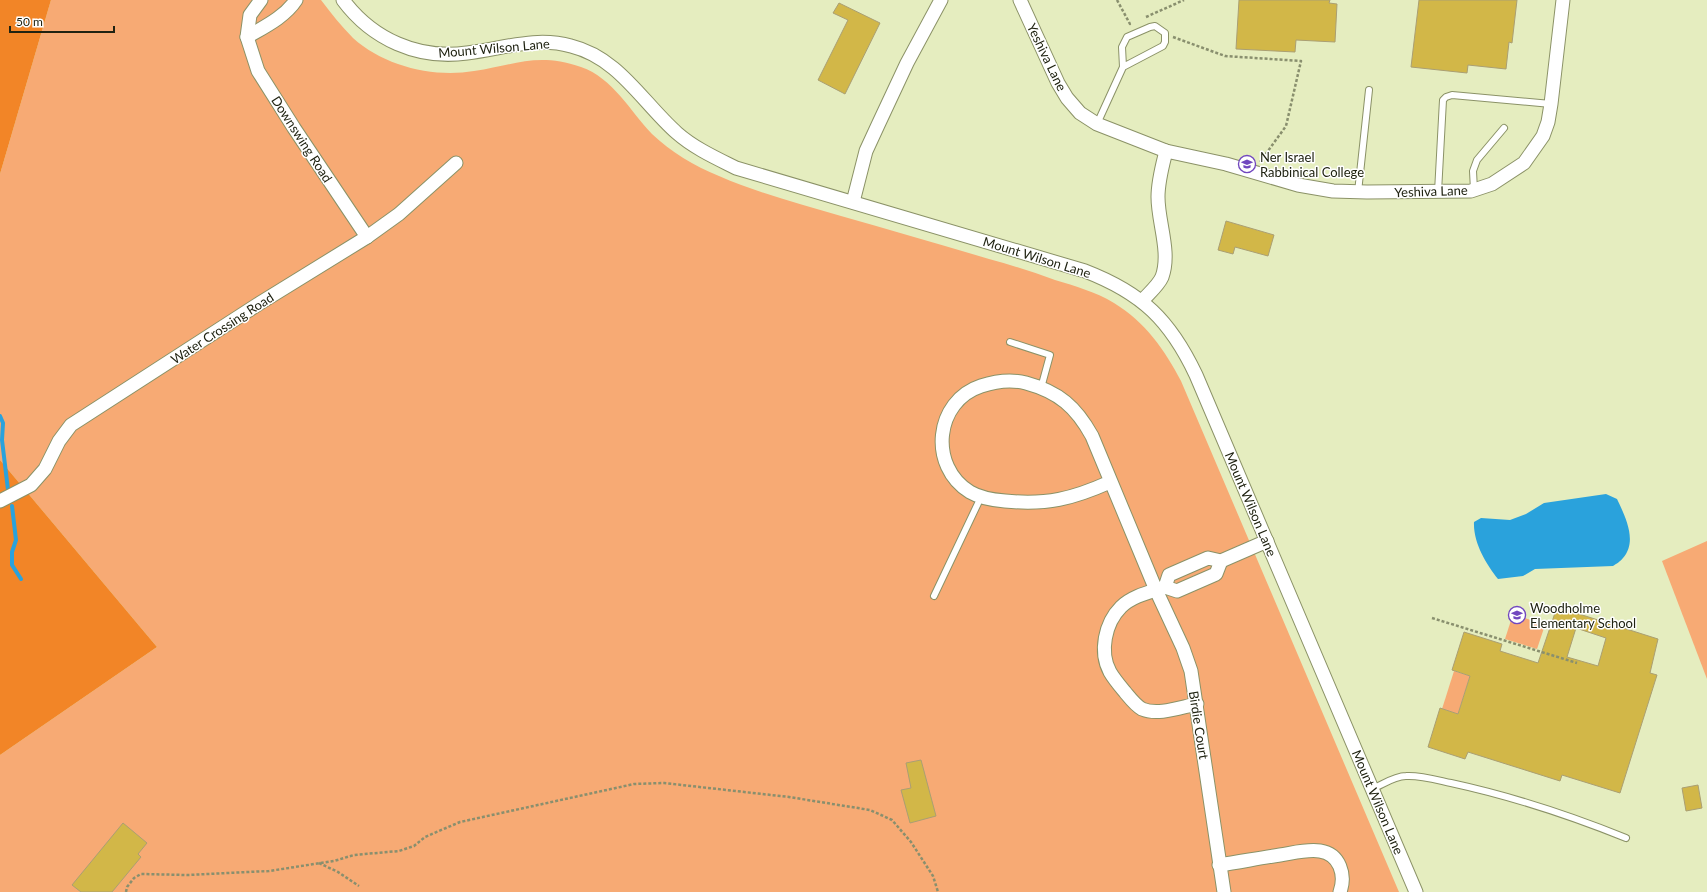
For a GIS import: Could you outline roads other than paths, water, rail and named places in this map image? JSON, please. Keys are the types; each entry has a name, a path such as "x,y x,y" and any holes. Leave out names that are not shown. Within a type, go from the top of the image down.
{"street":[{"name":"Downswing Road","path":"261,0 250,15 247,36 258,71 367,237"},
{"path":"247,36 273,21 292,7 296,0"},
{"name":"Mount Wilson Lane","path":"343,0 364,24 382,37 397,44 428,54 446,55 467,53 513,44 535,42 558,43 587,51 600,58 624,76 666,123 689,142 736,168 1085,271 1124,289 1142,301 1172,332 1185,352 1268,541 1416,892"},
{"path":"853,202 866,151 907,63 942,0"},
{"name":"Yeshiva Lane","path":"1020,0 1067,98 1080,113 1097,124 1166,151 1226,164 1298,185 1332,191 1358,192 1438,192 1474,190 1492,184 1524,163 1543,136 1548,122 1563,0"},
{"path":"1142,301 1161,279 1165,260 1158,198 1159,175 1166,151"},
{"name":"Water Crossing Road","path":"0,500 31,485 36,480 45,469 59,441 71,425 260,303 367,237 400,214 456,164"},
{"name":"Birdie Court","path":"1110,482 1079,495 1050,502 1015,502 981,497 969,492 959,483 944,459 942,433 948,414 959,399 967,392 987,384 1011,380 1041,388 1057,396 1078,413 1092,436 1110,482 1161,588 1191,671 1224,892"},
{"path":"1161,588 1169,575 1208,558 1221,561 1268,541"},
{"path":"1197,704 1163,711 1142,709 1134,702 1110,672 1105,656 1104,642 1107,630 1113,618 1120,608 1128,601 1161,588 1177,591 1216,574 1221,561"},
{"path":"1219,865 1305,850 1322,851 1330,855 1339,865 1343,878 1340,892"}],"lane":[{"path":"1097,124 1123,67 1122,47 1127,37 1155,26 1164,33 1165,42 1163,46 1123,67"},
{"path":"1358,192 1369,90"},
{"path":"1438,192 1443,100 1446,96 1452,95 1551,104"},
{"path":"1474,190 1473,171 1477,160 1504,128"},
{"path":"1010,342 1050,355 1041,388"},
{"path":"934,596 981,497"},
{"path":"1372,789 1398,777 1406,776 1439,780 1483,790 1587,822 1626,838"}],"water":[{"path":"1606,494 1617,499 1629,528 1630,536 1630,544 1627,551 1622,559 1613,566 1535,569 1523,576 1498,579 1489,567 1478,545 1474,530 1474,522 1481,518 1510,520 1526,514 1544,503"}],"waterway":[{"path":"0,416 3,423 2,440 8,490"},
{"path":"12,506 16,540 12,552 12,565 21,579"}],"place":[{"name":"Ner Israel Rabbinical College","path":"1247,164"},
{"name":"Woodholme Elementary School","path":"1517,615"}]}
